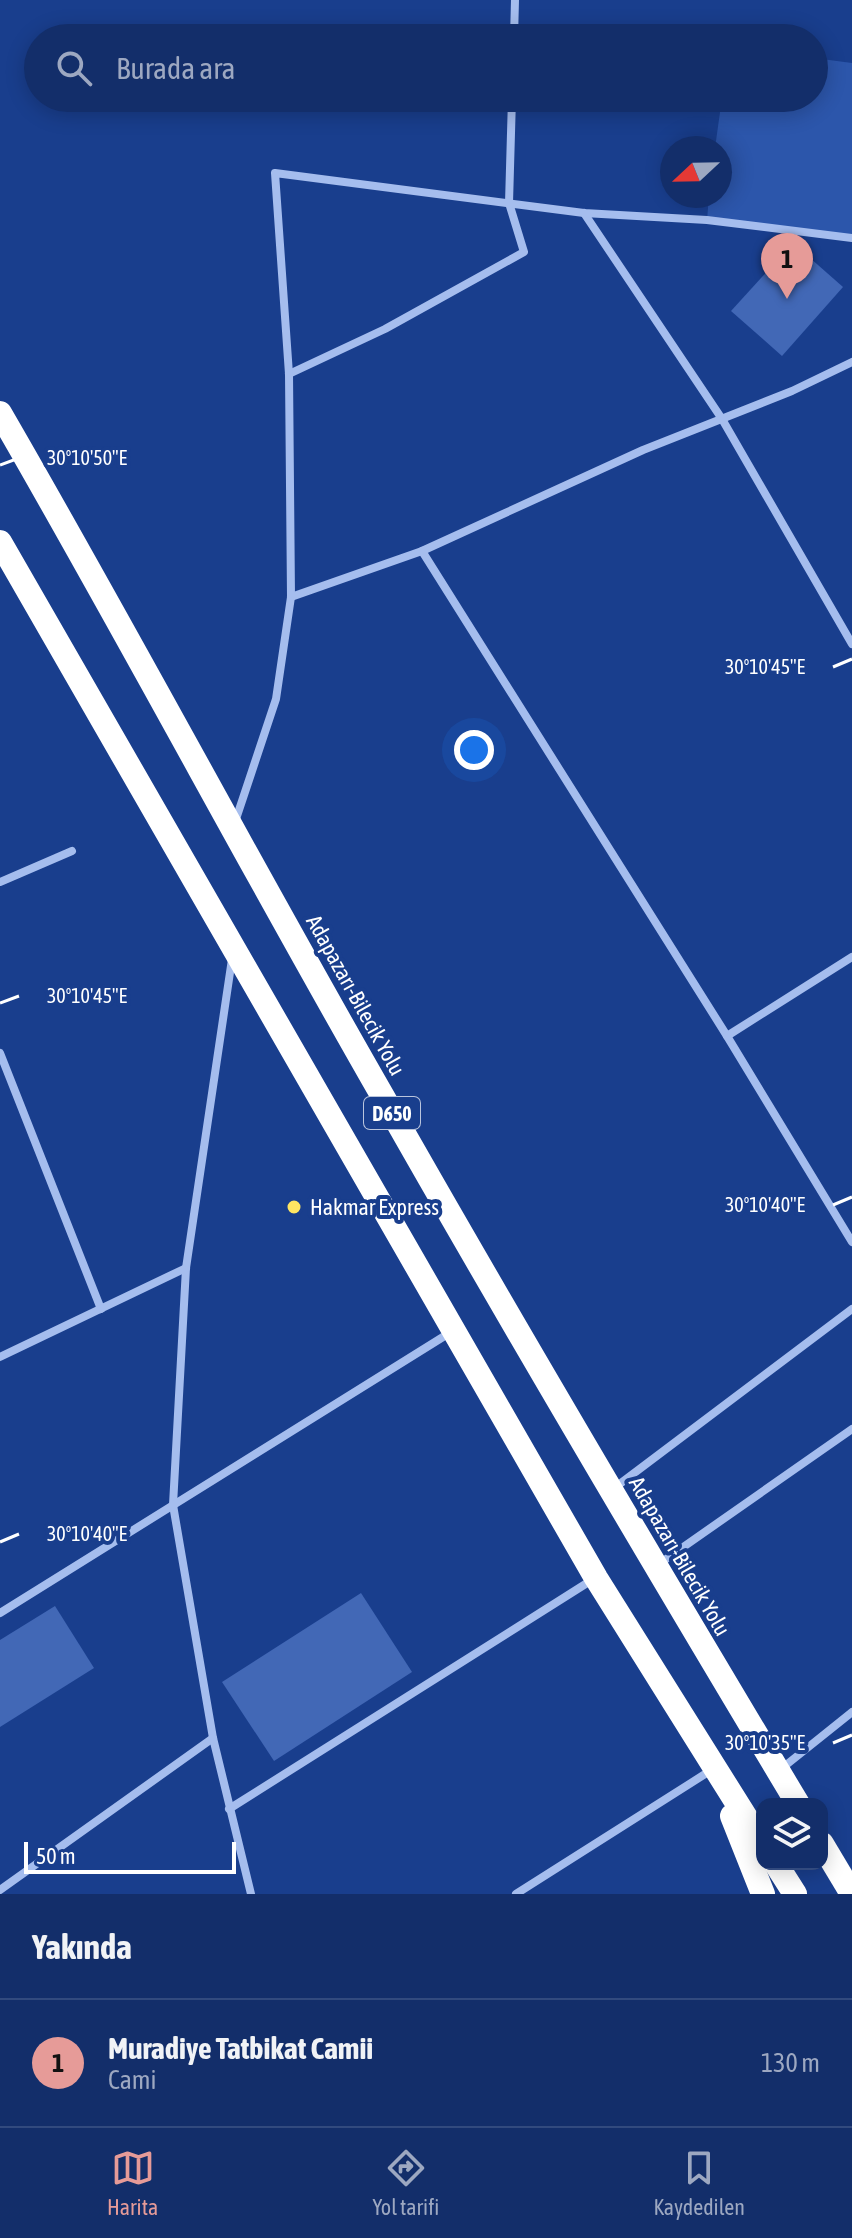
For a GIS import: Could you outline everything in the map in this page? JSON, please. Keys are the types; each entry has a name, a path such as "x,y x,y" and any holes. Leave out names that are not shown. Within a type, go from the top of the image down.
{"highway":[{"name":"Adapazarı-Bilecik Yolu","path":"0,413 93,574 388,1107 655,1567 794,1798"},
{"name":"D650","path":"0,542 596,1578 756,1834"},
{"path":"713,1769 763,1894"},
{"path":"828,1854 852,1894"},
{"path":"780,1870 795,1894"}],"street":[{"path":"514,24 515,0"},
{"path":"289,374 385,329 524,252 509,203 512,112"},
{"path":"233,827 276,699 291,597 289,374 275,173 584,213 707,220 852,238"},
{"path":"584,213 722,419 852,644"},
{"path":"291,597 422,551 643,450 792,391 852,362"},
{"path":"422,551 727,1036 852,1242"},
{"path":"0,882 72,851"},
{"path":"234,948 186,1268 173,1505 213,1738 251,1894"},
{"path":"727,1036 852,957"},
{"path":"0,1053 101,1309"},
{"path":"0,1357 186,1268"},
{"path":"611,1490 852,1309"},
{"path":"0,1613 453,1330"},
{"path":"655,1567 852,1429"},
{"path":"229,1809 596,1578"},
{"path":"778,1772 852,1712"},
{"path":"0,1890 213,1738"},
{"path":"516,1894 713,1769"}],"shaded area":[{"path":"828,60 852,63 852,238 707,220 708,208 732,208 732,136 717,136 720,112 828,112"}],"building":[{"path":"793,243 843,287 782,356 731,311"},
{"path":"361,1593 412,1672 274,1761 222,1682"},
{"path":"55,1606 94,1668 0,1727 0,1640"}],"place":[{"name":"Muradiye Tatbikat Camii","path":"787,299"},
{"name":"Hakmar Express","path":"294,1207"}]}
